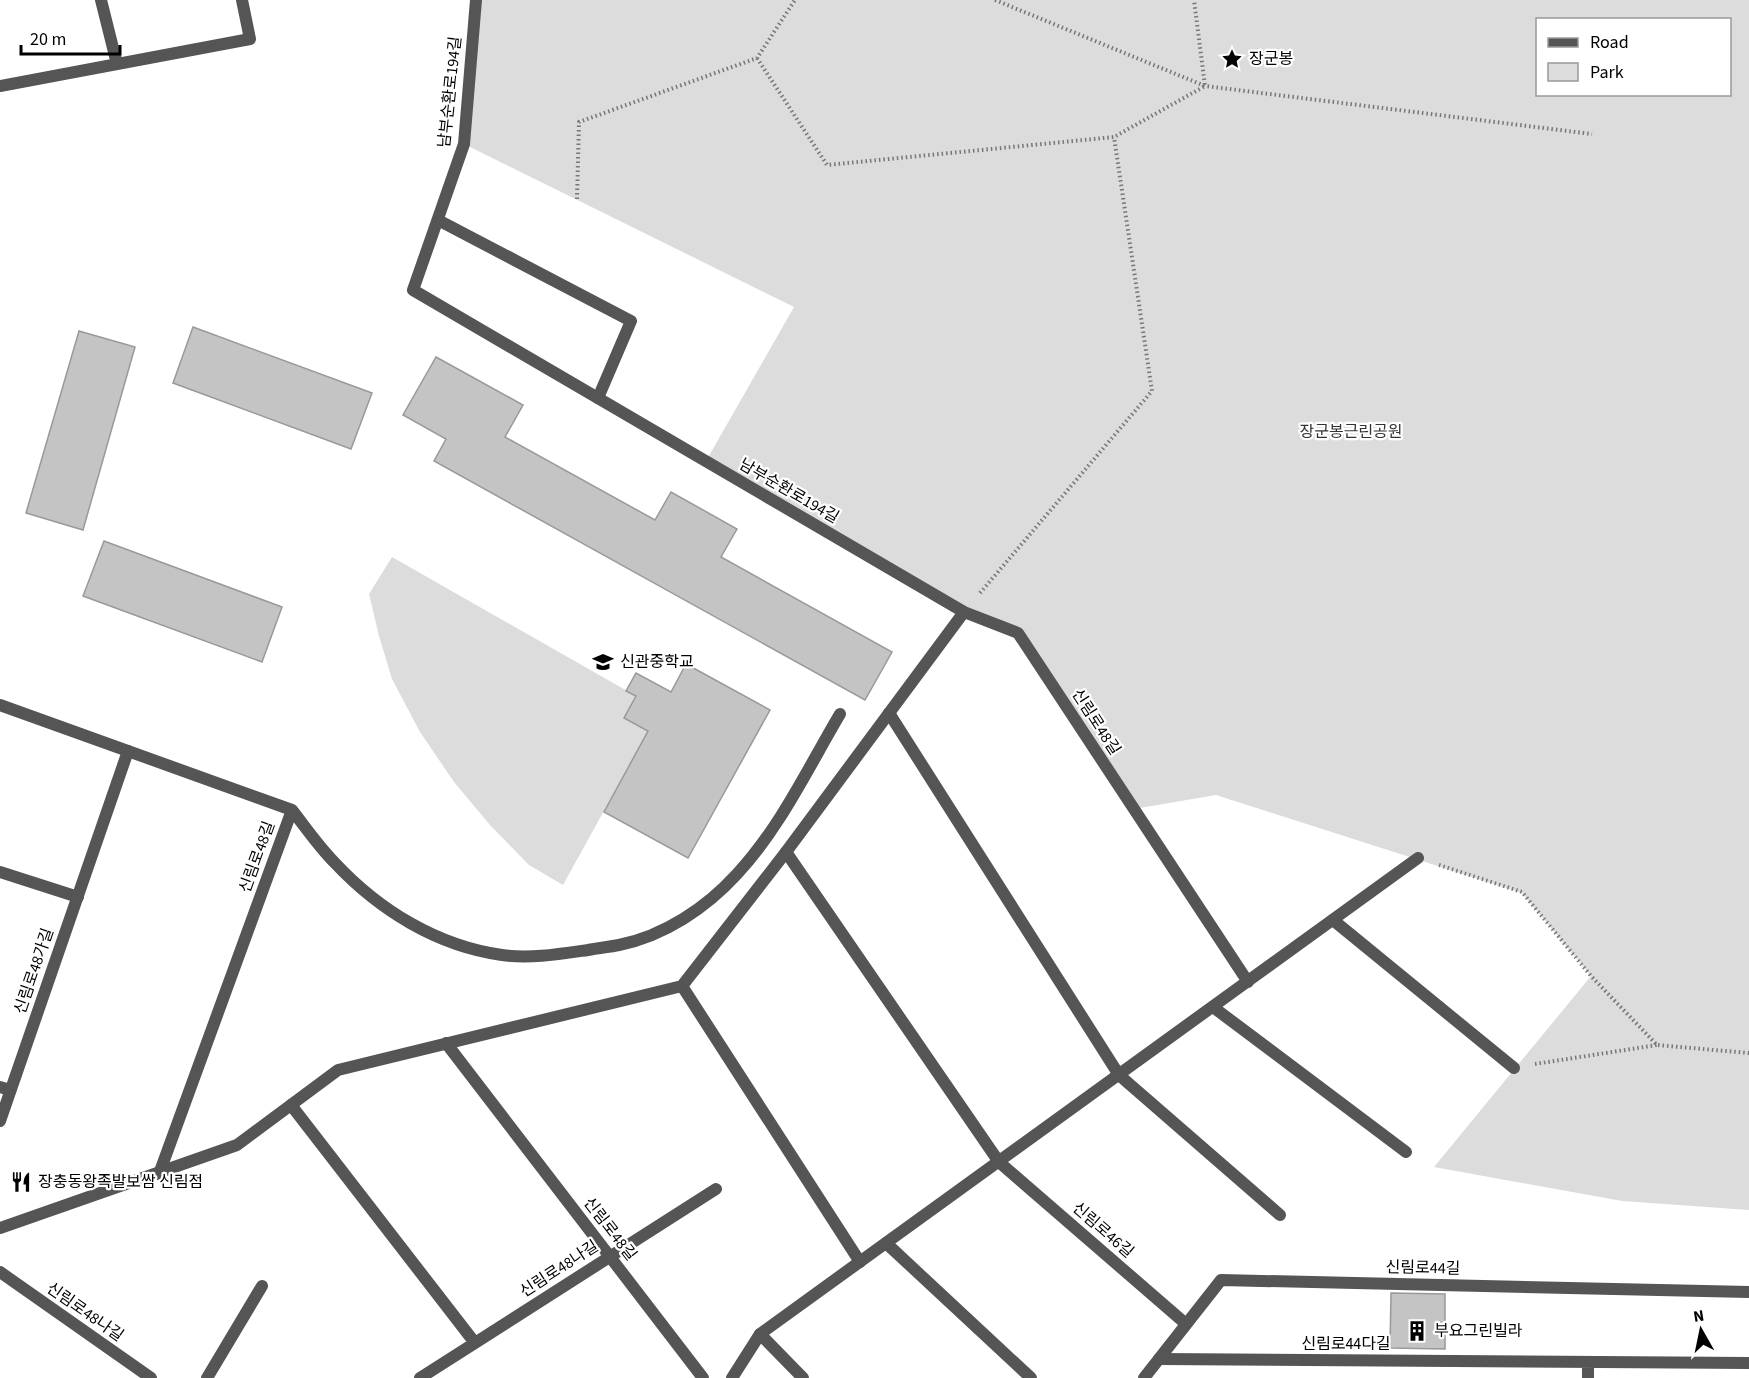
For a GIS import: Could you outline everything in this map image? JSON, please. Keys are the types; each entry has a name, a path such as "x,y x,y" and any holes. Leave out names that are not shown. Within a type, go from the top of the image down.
{"street":[{"path":"101,0 117,64"},
{"path":"0,86 250,39 242,0"},
{"name":"남부순환로194길","path":"476,0 464,144 413,290 964,612"},
{"path":"438,220 631,321 598,398"},
{"path":"0,1228 237,1145 338,1070 682,986 786,852 964,612"},
{"name":"신림로48길","path":"964,612 1018,633 1248,982"},
{"name":"신림로48길","path":"0,705 292,810 159,1174"},
{"path":"889,713 1119,1075 1280,1215"},
{"path":"292,810 334,863 370,897 415,927 457,946 503,956 545,956 621,945 663,930 698,910 737,874 774,826 840,714"},
{"name":"신림로48가길","path":"0,1121 5,1089 78,897 128,751"},
{"path":"786,852 999,1162"},
{"path":"732,1378 760,1334 1418,858"},
{"path":"0,872 78,897"},
{"path":"1333,920 1514,1068"},
{"path":"682,986 860,1262"},
{"path":"1213,1007 1406,1152"},
{"name":"신림로48길","path":"446,1043 703,1378"},
{"path":"291,1105 475,1343"},
{"name":"신림로46길","path":"999,1162 1186,1324"},
{"name":"신림로48나길","path":"420,1378 716,1189"},
{"path":"886,1244 1031,1378"},
{"name":"신림로48나길","path":"0,1272 151,1378"},
{"name":"신림로44길","path":"1144,1378 1221,1280 1749,1292"},
{"path":"207,1378 262,1286"},
{"path":"760,1334 802,1378"},
{"name":"신림로44다길","path":"1159,1359 1749,1363"},
{"path":"1588,1362 1588,1378"}],"path":[{"path":"577,199 579,122 757,58 795,0"},
{"path":"994,0 1205,86 1592,134"},
{"path":"1194,0 1205,86"},
{"path":"757,58 827,165 1114,137 1205,86"},
{"path":"964,612 1152,391 1114,137"},
{"path":"1418,858 1522,892 1591,976 1657,1045"},
{"path":"1514,1068 1657,1045 1749,1053"}],"green space":[{"name":"장군봉근린공원","path":"476,0 1749,0 1749,1210 1622,1201 1434,1167 1591,976 1522,893 1216,795 1134,809 1018,633 964,612 706,461 794,307 464,144"},
{"path":"392,557 636,696 624,718 648,731 563,885 529,865 490,825 454,782 420,732 392,679 369,594"}],"building":[{"path":"193,327 372,393 351,449 173,383"},
{"path":"79,331 135,347 83,530 26,513"},
{"path":"436,357 523,405 505,437 655,520 671,492 737,529 721,557 892,652 865,700 434,461 446,439 403,415"},
{"path":"104,541 282,607 262,662 83,596"},
{"path":"686,664 770,710 688,858 604,812 648,731 624,718 636,696 626,691 636,673 671,692"},
{"name":"부요그린빌라","path":"1391,1293 1445,1294 1445,1349 1390,1348"}],"place":[{"name":"장군봉","path":"1232,59"},
{"name":"신관중학교","path":"603,662"},
{"name":"장충동왕족발보쌈 신림점","path":"21,1182"},
{"name":"부요그린빌라","path":"1417,1331"}]}
